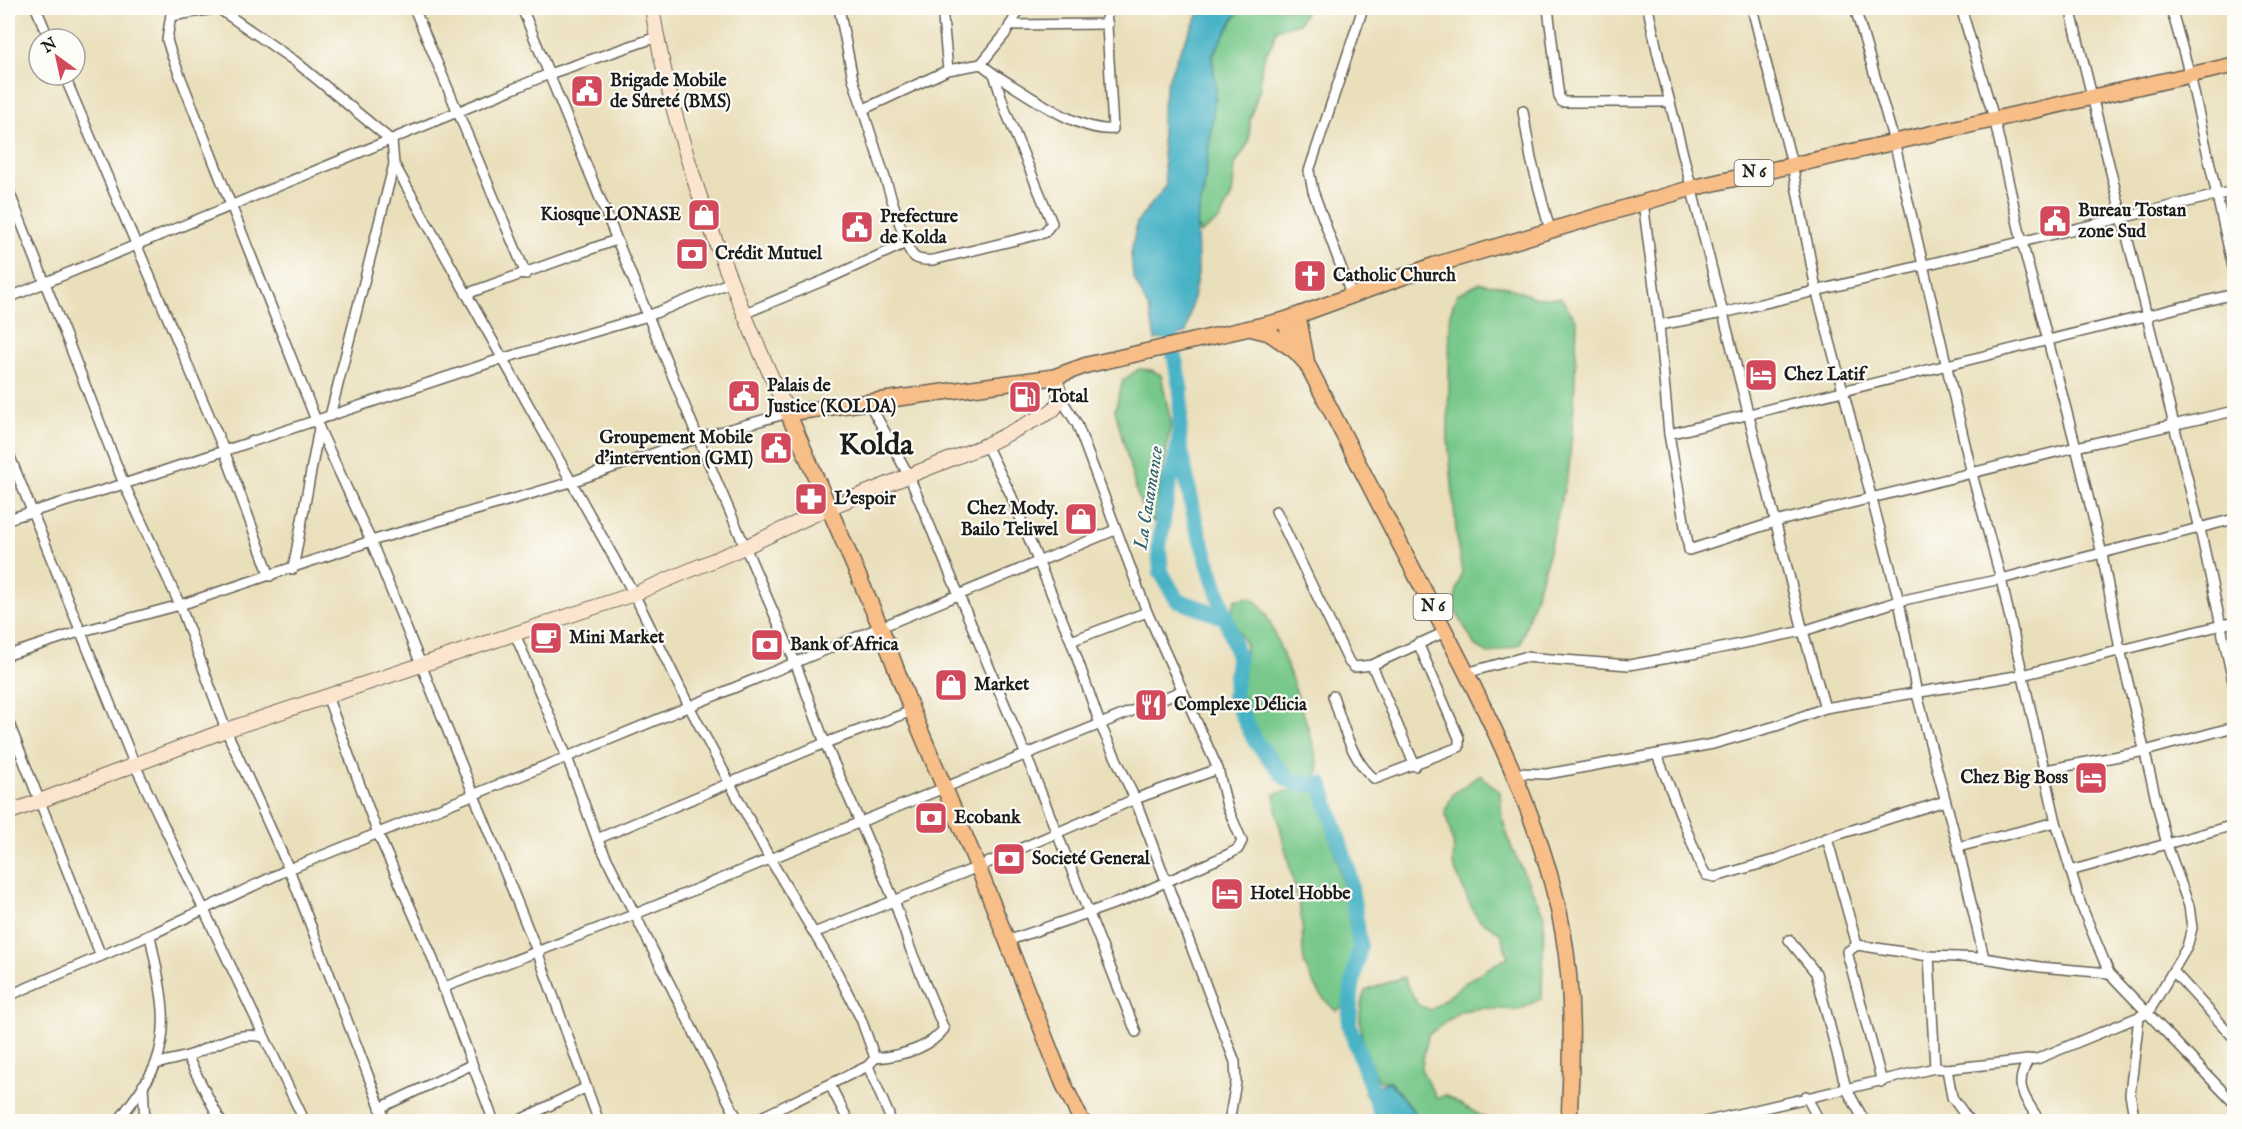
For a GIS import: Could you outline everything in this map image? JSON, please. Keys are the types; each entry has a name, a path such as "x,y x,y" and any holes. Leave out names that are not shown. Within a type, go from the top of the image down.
{"main road":[{"path":"652,8 657,37 699,195 743,314 880,626 912,711 978,867 1063,1083 1082,1122"},
{"name":"N 6","path":"1292,318 1435,265 1692,188 2235,65"},
{"path":"788,413 869,404 1054,377 1087,365 1253,330 1292,318"},
{"name":"N 6","path":"1292,318 1294,350 1307,364"},
{"name":"N 6","path":"1292,318 1307,364 1466,673 1513,773 1545,856 1562,931 1571,993 1569,1122"},
{"path":"1253,330 1269,333 1294,350"},
{"path":"8,813 134,763 226,730 421,667 634,594 747,546 828,508 986,445 1052,411 1059,405 1060,397 1054,377"},
{"path":"1063,1083 1071,1122"}],"street":[{"path":"36,8 45,27"},
{"path":"330,416 394,164 392,141 296,62 219,8 172,12 167,40 171,53 317,423 371,541 537,951 599,1122"},
{"path":"414,8 526,274"},
{"path":"522,8 698,438 747,546 795,662 825,743 894,900 910,948 944,1029 937,1038 924,1046 894,1057 875,1058 868,1066 752,1122"},
{"path":"839,8 853,79 906,243 912,256 920,261 1044,234 1052,223 1006,112 994,74"},
{"path":"942,8 948,70"},
{"path":"864,109 948,70 981,64 1010,26 1020,8"},
{"path":"981,64 994,74 1080,123 1098,130 1113,129 1106,8"},
{"path":"1352,297 1312,191 1309,171 1363,8"},
{"path":"1548,8 1558,97 1562,102 1670,102"},
{"path":"1648,8 1775,522 1825,708"},
{"path":"1752,8 1792,164 1816,289 1845,391 1870,499 1899,601 1917,694 1958,847 1984,958"},
{"path":"1855,8 1894,141 1972,474 2001,579 2056,822 2070,871 2109,974 2235,1103"},
{"path":"1704,1122 1754,1112 1806,1096 1882,1082 1935,1068 1947,1070 2037,1059 2067,1048 2148,1013 2187,946 2192,928 2189,906 2167,845 2120,648 2102,554 2022,242 1994,118 1961,8"},
{"path":"2070,8 2145,317 2200,529 2235,686"},
{"path":"2171,8 2190,75 2235,272"},
{"path":"1010,26 1108,24"},
{"path":"8,298 47,284 135,245 458,114 549,74 657,37"},
{"path":"69,87 224,450 270,576"},
{"path":"1523,111 1531,159 1550,230"},
{"path":"394,164 634,594 689,706 770,860 814,933 861,1019 875,1058"},
{"path":"8,189 124,484 180,605 226,730 289,869 386,1122"},
{"path":"1659,325 1723,314 1816,289 2235,191"},
{"path":"1643,202 1659,325 1669,434 1689,550 1775,522 2076,447 2235,411"},
{"path":"465,294 616,240"},
{"path":"743,314 906,243"},
{"path":"8,519 124,484 224,450 317,423 330,416 501,359 648,316 731,282"},
{"path":"1669,434 1750,416 1947,367 2047,339 2235,294"},
{"path":"1006,941 1088,914 1238,849 1242,841 1227,806 1218,770 1147,612 1077,423 1060,397"},
{"path":"869,404 909,476 1058,832 1088,914 1136,1032"},
{"path":"8,656 79,632 180,605 371,541 571,482 698,438 788,413"},
{"path":"293,569 317,423"},
{"path":"986,445 1011,495 1071,641 1100,724 1135,799 1235,1062 1236,1082 1229,1122"},
{"path":"8,452 134,763 305,1122"},
{"path":"1276,511 1349,662 1360,668 1372,665 1445,632"},
{"path":"1466,673 1524,657 1629,665 1803,631 1899,601 2001,579 2235,519"},
{"path":"8,996 150,935 289,869 567,757 1115,530"},
{"path":"1071,641 1147,612"},
{"path":"1513,773 1547,774 1713,744 1776,726 1825,708 2022,675 2120,648 2235,622"},
{"path":"515,633 567,757 597,839 633,915 739,1122"},
{"path":"1333,696 1346,733 1366,772 1375,779 1415,766 1459,747 1460,744 1418,643"},
{"path":"1372,665 1415,766"},
{"path":"442,988 770,860 1181,691"},
{"path":"327,696 378,834 430,954 494,1122"},
{"path":"597,839 825,743 912,711"},
{"path":"8,721 37,802 100,956"},
{"path":"2046,770 2145,752 2235,727"},
{"path":"1657,755 1706,874 1715,877 1774,860 1827,838 1945,801"},
{"path":"814,933 978,867 1135,799 1218,770"},
{"path":"1958,847 2056,822"},
{"path":"2070,871 2235,825"},
{"path":"1827,838 1857,945"},
{"path":"118,1122 156,1064 165,1017 163,994 150,935"},
{"path":"1789,940 1816,973 1846,1088 1865,1122"},
{"path":"1882,1082 1847,952 1857,945 1929,956 1984,958 2040,967 2109,974"},
{"path":"1929,956 1935,1068"},
{"path":"2173,972 2235,1038"},
{"path":"2135,1122 2130,1094 2139,1017"},
{"path":"156,1064 187,1056 234,1037 250,1034 264,1037"},
{"path":"187,1056 221,1122"},
{"path":"2029,1059 2020,1073 2019,1084 2040,1122"},
{"path":"380,1108 471,1065"},
{"path":"868,1066 890,1115"},
{"path":"1947,1070 1952,1096 1970,1122"},
{"path":"143,1084 145,1122"},
{"path":"830,1085 849,1122"},
{"path":"516,1122 585,1088"},
{"path":"1806,1096 1820,1122"},
{"path":"1754,1112 1760,1122"}],"green space":[{"path":"1240,8 1307,8 1299,23 1276,29 1273,41 1262,62 1260,87 1250,119 1249,142 1235,165 1232,195 1220,219 1200,234 1197,223 1204,187 1216,89 1212,56"},
{"path":"1480,283 1508,287 1536,298 1561,298 1577,321 1569,468 1546,563 1520,645 1488,654 1475,646 1453,606 1462,571 1457,542 1448,437 1450,314 1457,294"},
{"path":"1139,369 1151,370 1161,375 1171,423 1154,522 1145,516 1137,494 1115,410 1123,380"},
{"path":"1250,597 1262,608 1271,625 1313,743 1318,772 1312,785 1298,778 1260,741 1240,690 1246,645 1231,617 1235,600"},
{"path":"1480,775 1500,792 1502,818 1512,849 1544,915 1542,998 1519,1010 1482,1008 1461,1011 1428,1035 1421,1069 1437,1099 1445,1095 1490,1121 1421,1121 1390,1081 1379,1081 1373,1071 1360,1026 1362,1002 1365,991 1403,977 1418,1005 1431,1010 1471,978 1508,957 1500,932 1478,919 1453,865 1454,847 1445,811 1453,794"},
{"path":"1306,787 1318,791 1354,925 1355,947 1345,1005 1336,1011 1319,992 1305,963 1301,916 1279,825 1274,794"}],"water":[{"path":"1202,8 1240,8 1212,56 1216,89 1204,187 1197,223 1198,273 1186,333 1155,340 1150,312 1133,276 1131,253 1137,222 1166,186 1162,125 1166,88 1177,57"},
{"path":"1389,1081 1421,1121 1380,1121 1364,1092"}],"waterway":[{"name":"La Casamance","path":"1167,316 1181,392 1179,442 1167,495 1159,547 1161,572 1177,600 1226,618 1238,657 1234,697 1255,741 1287,779 1300,784 1321,784 1348,869 1360,945 1351,993 1349,1025 1384,1122"},
{"path":"1180,446 1196,525 1226,618"}],"place":[{"name":"Brigade Mobile de Sûreté (BMS)","path":"587,91"},
{"name":"Kiosque LONASE","path":"704,215"},
{"name":"Bureau Tostan zone Sud","path":"2055,221"},
{"name":"Prefecture de Kolda","path":"857,227"},
{"name":"Crédit Mutuel","path":"692,254"},
{"name":"Catholic Church","path":"1310,276"},
{"name":"Chez Latif","path":"1761,375"},
{"name":"Palais de Justice (KOLDA)","path":"744,396"},
{"name":"Total","path":"1025,397"},
{"name":"Groupement Mobile d'intervention (GMI)","path":"776,448"},
{"name":"L'espoir","path":"811,499"},
{"name":"Chez Mody. Bailo Teliwel","path":"1081,519"},
{"name":"Mini Market","path":"546,638"},
{"name":"Bank of Africa","path":"767,645"},
{"name":"Market","path":"951,685"},
{"name":"Complexe Délicia","path":"1151,705"},
{"name":"Chez Big Boss","path":"2091,778"},
{"name":"Ecobank","path":"931,818"},
{"name":"Societé General","path":"1009,859"},
{"name":"Hotel Hobbe","path":"1227,894"}],"district":[{"name":"Kolda","path":"876,446"}]}
